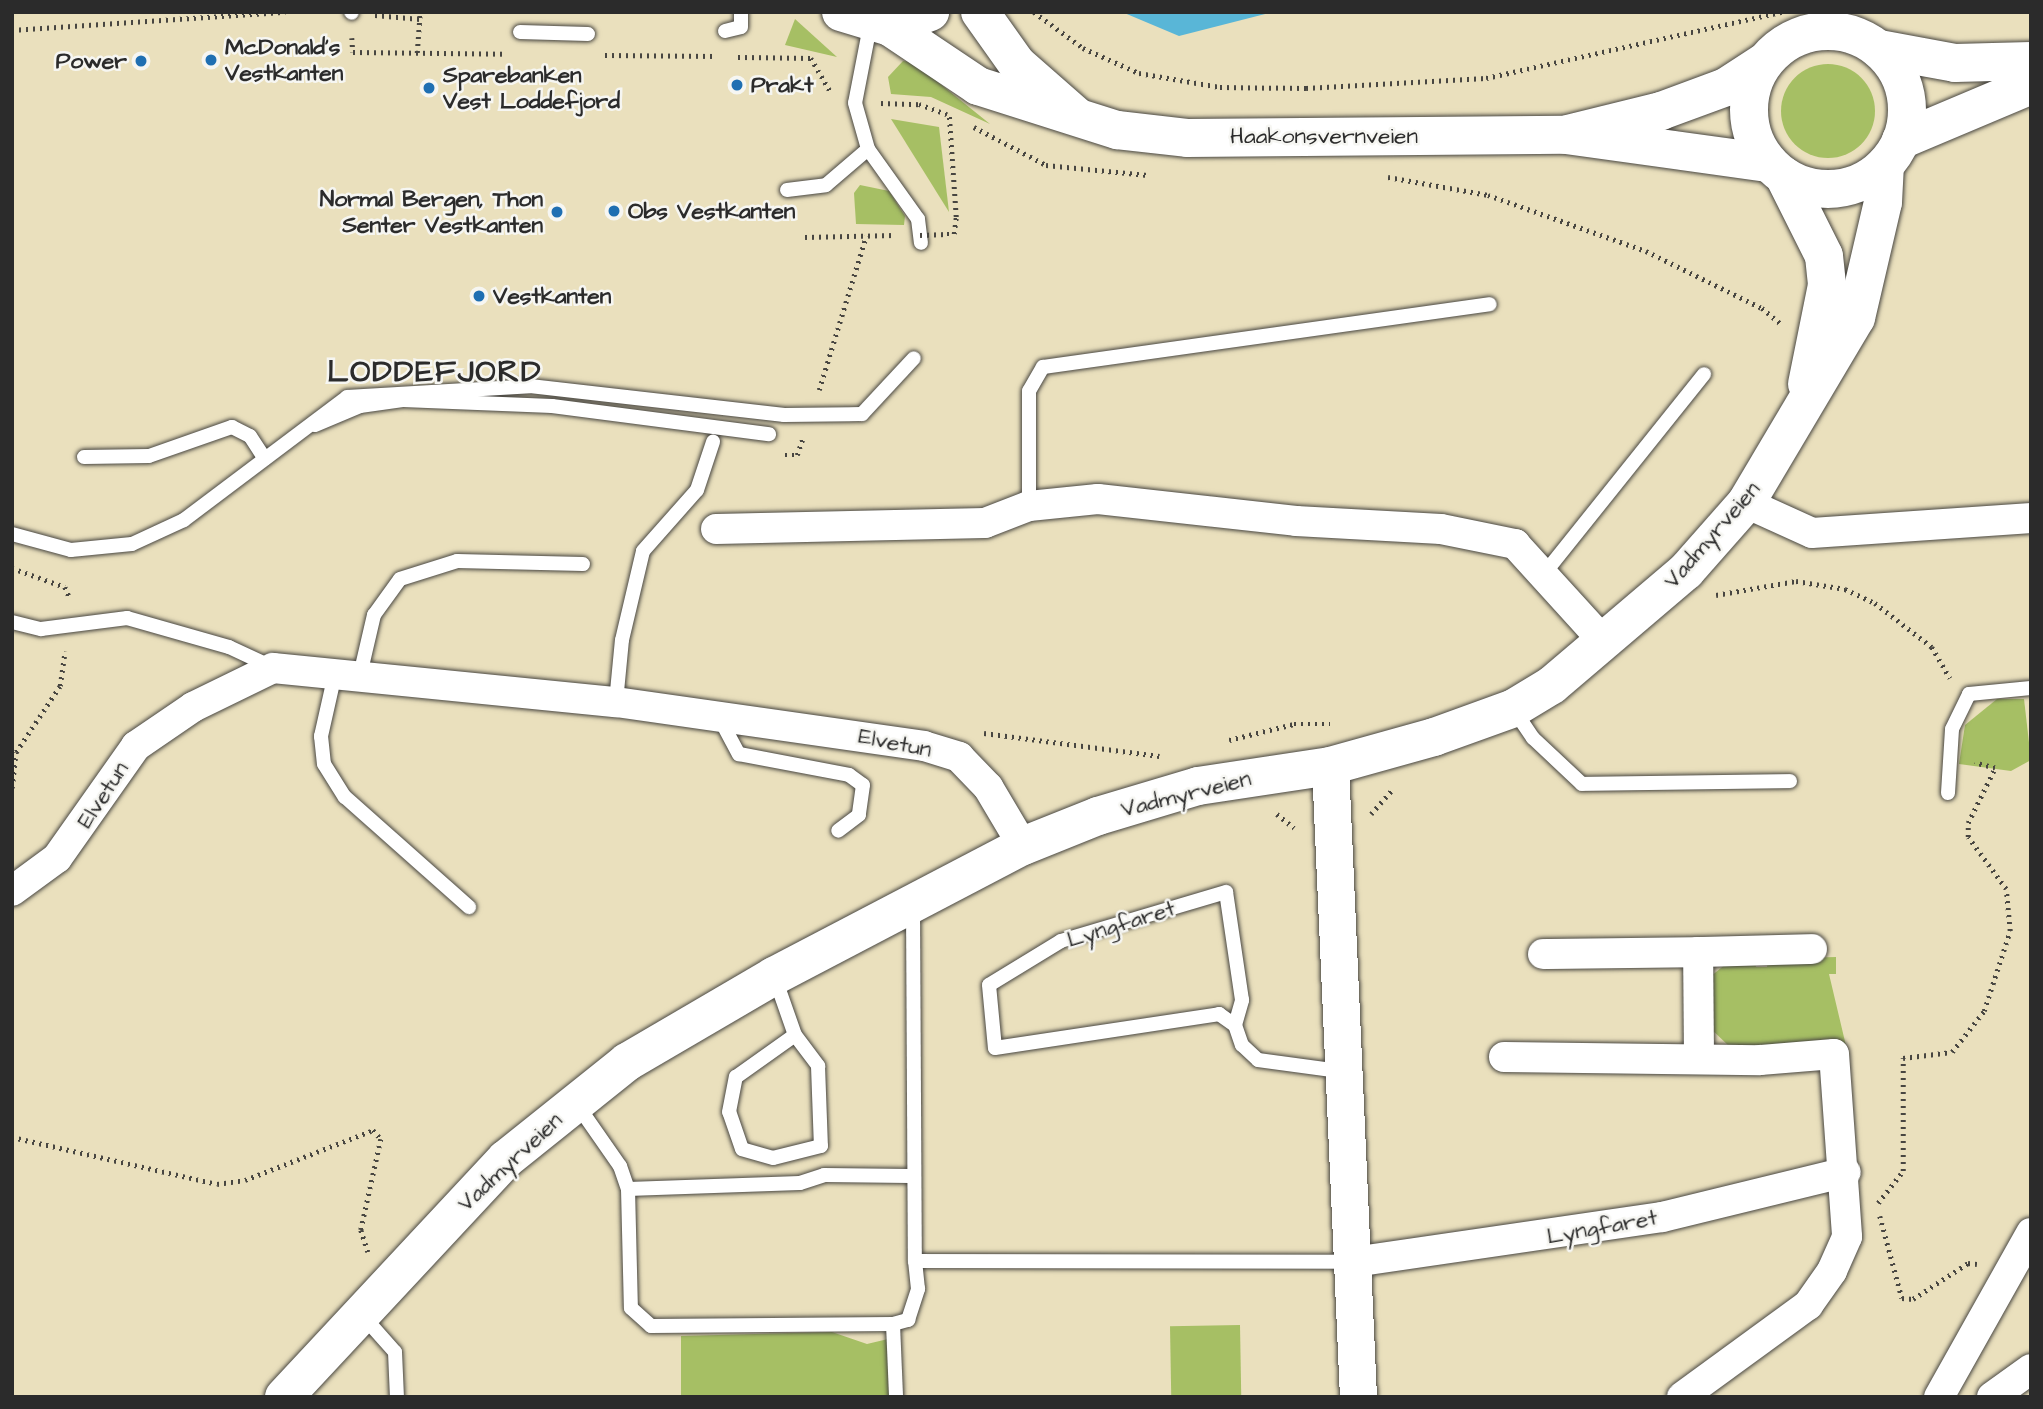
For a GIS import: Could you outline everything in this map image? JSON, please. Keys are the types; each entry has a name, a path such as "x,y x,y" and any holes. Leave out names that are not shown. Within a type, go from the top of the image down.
{"main road":[{"path":"867,22 930,12"},
{"path":"981,12 1017,64 1082,121"},
{"name":"Haakonsvernveien","path":"867,22 978,86 1082,121 1187,138 1566,135 1776,169"},
{"path":"2031,61 1955,63 1879,49 1857,35 1805,33 1763,63 1749,114 1776,169 1803,185 1847,187 1893,153 2031,85"},
{"path":"1879,49 1905,91 1893,153"},
{"name":"Haakonsvernveien","path":"1566,135 1661,111 1726,87 1763,63"},
{"name":"Vadmyrveien","path":"284,1397 506,1159 627,1062 774,976 1023,846 1198,786 1329,766 1514,708 1605,643 1686,571 1746,503 1856,318 1893,153"},
{"name":"Vadmyrveien","path":"1776,169 1813,228 1827,285 1800,413"}],"street":[{"path":"716,528 985,523 1029,506 1098,499 1166,502 1296,521 1441,529 1515,544 1605,643"},
{"path":"1746,503 1812,533 2031,518"},
{"name":"Elvetun","path":"12,891 57,858 136,746 193,707 274,668 616,702 720,719 878,738 959,757 988,787 1023,846"},
{"path":"1329,766 1339,1071 1354,1262 1358,1397"},
{"path":"1543,954 1812,949"},
{"path":"1698,952 1699,1057"},
{"path":"1504,1057 1834,1054 1846,1172 1846,1237 1808,1305 1682,1397"},
{"name":"Lyngfaret","path":"1354,1262 1662,1217 1846,1172"},
{"path":"1939,1397 2031,1233"},
{"path":"1992,1397 2031,1369"}],"lane":[{"path":"724,31 741,27 741,12"},
{"path":"867,22 855,103 868,149 918,219 920,239"},
{"path":"520,32 588,34"},
{"path":"787,190 826,185 868,149"},
{"path":"1029,506 1029,391 1053,363 1490,304"},
{"path":"12,534 71,550 132,544 184,520 265,459 291,434 347,397 396,390 530,386 784,415 862,414 914,358"},
{"path":"1544,574 1704,374"},
{"path":"291,434 360,406 403,400 552,406 769,434"},
{"path":"84,457 149,456 232,427 250,436 265,459"},
{"path":"616,702 622,640 643,551 697,490 707,467 713,442"},
{"path":"469,907 345,797 324,765 321,736 374,615 400,579 457,561 583,564"},
{"name":"Elvetun","path":"12,622 41,629 127,618 229,647 274,668"},
{"path":"1948,793 1957,711 1969,694 2031,688"},
{"path":"1514,708 1533,738 1583,784 1790,781"},
{"name":"Elvetun","path":"720,719 739,754 849,775 863,785 859,815 838,831"},
{"name":"Lyngfaret","path":"1226,892 1242,1000 1235,1025 1219,1014 1171,1018 995,1048 989,985 1061,941 1226,892"},
{"path":"575,1102 620,1166 628,1189 631,1308 651,1326 893,1324 908,1320 918,1289 910,1176 914,905"},
{"path":"774,976 795,1035 817,1066 821,1146 773,1158 742,1149 729,1112 736,1077 795,1035"},
{"path":"1235,1025 1241,1045 1258,1060 1339,1071"},
{"path":"628,1189 800,1183 824,1175 910,1176"},
{"path":"915,1261 1354,1262"},
{"path":"361,1314 395,1352 397,1397"},
{"path":"893,1324 896,1397"}],"path":[{"path":"12,30 285,12"},
{"path":"418,54 420,12"},
{"path":"1034,12 1083,48 1139,73 1220,87 1306,88 1486,78 1782,12"},
{"path":"420,19 351,13 353,52 512,54"},
{"path":"593,55 687,55"},
{"path":"920,239 954,234 949,115"},
{"path":"805,237 892,235"},
{"path":"816,399 866,236"},
{"path":"772,454 797,455 808,424"},
{"path":"12,568 65,587 74,605 60,686 16,752 12,788"},
{"path":"1701,595 1796,581 1845,589 1875,603 1932,647 1947,663 1951,681"},
{"path":"1871,1211 1902,1171 1902,1058 1952,1052 1984,1011 2010,931 2006,890 1967,830 1995,768 1951,756"},
{"path":"1265,811 1294,828 1299,841"},
{"path":"12,1138 217,1184 244,1180 373,1130 381,1139 362,1230 363,1248 379,1263"},
{"path":"1885,1221 1902,1298 1913,1299 1968,1263"}],"green space":[{"path":"795,19 837,57 785,45"},
{"path":"903,61 913,62 990,124 931,97 891,94 888,77"},
{"path":"1828,64 1846,68 1861,78 1871,93 1875,111 1871,129 1861,144 1846,154 1828,158 1810,154 1795,144 1785,129 1781,111 1785,93 1795,78 1810,68"},
{"path":"891,119 939,127 949,212"},
{"path":"860,185 889,191 905,216 904,225 856,224 854,193"},
{"path":"1997,699 2024,699 2031,760 2011,771 1959,764 1965,725"},
{"path":"1836,957 1836,974 1829,974 1847,1050 1730,1047 1709,1027 1710,977 1727,963 1755,959 1756,967 1767,967 1768,959"},
{"path":"1240,1325 1241,1397 1171,1397 1170,1326"},
{"path":"832,1332 867,1344 888,1339 889,1397 681,1397 681,1336"}],"water":[{"path":"1122,12 1273,12 1179,36"}],"place":[{"name":"McDonald's Vestkanten","path":"211,60"},
{"name":"Power","path":"141,61"},
{"name":"Prakt","path":"737,85"},
{"name":"Sparebanken Vest Loddefjord","path":"429,88"},
{"name":"Obs Vestkanten","path":"614,211"},
{"name":"Normal Bergen, Thon Senter Vestkanten","path":"557,212"},
{"name":"Vestkanten","path":"479,296"}],"district":[{"name":"LODDEFJORD","path":"435,372"}]}
